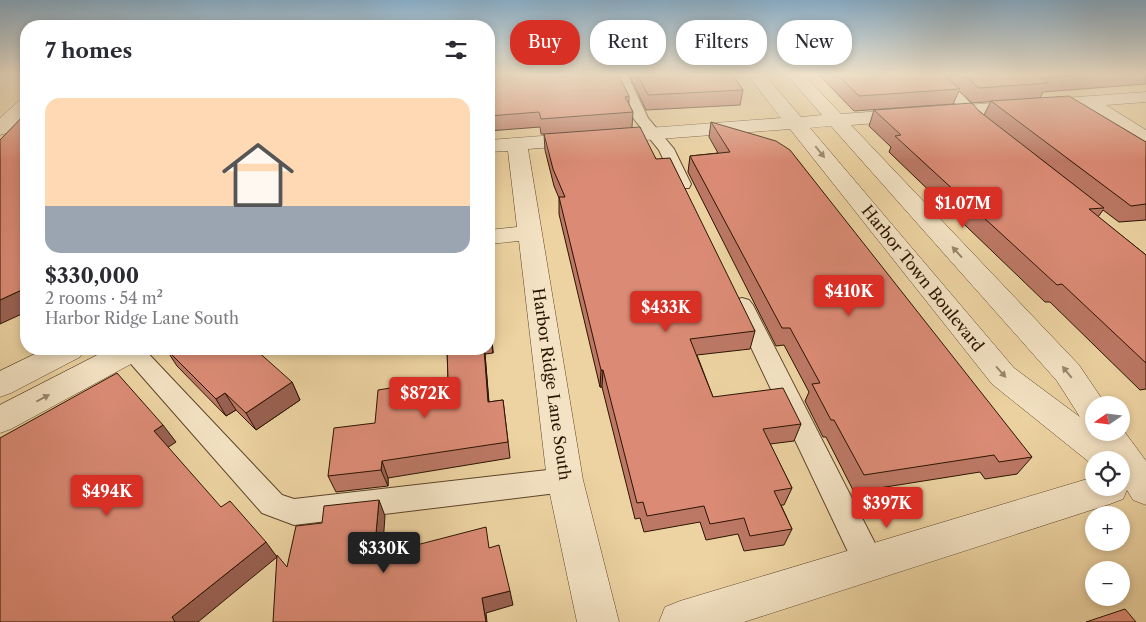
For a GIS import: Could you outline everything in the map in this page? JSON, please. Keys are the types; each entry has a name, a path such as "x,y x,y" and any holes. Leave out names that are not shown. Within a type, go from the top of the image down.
{"street":[{"name":"Harbor Town Boulevard","path":"779,103 1003,376 1095,451"},
{"path":"821,103 1068,373 1085,398"},
{"path":"503,144 1060,103"},
{"path":"1090,103 1146,139"},
{"path":"0,129 20,110"},
{"name":"Harbor Ridge Lane South","path":"503,144 530,233 565,480 598,622"},
{"path":"495,236 530,233"},
{"path":"0,385 58,355"},
{"path":"0,420 124,355"},
{"path":"680,622 869,563 1085,492"}],"lane":[{"path":"634,103 641,119 666,149 692,202"},
{"path":"962,103 978,122 994,134"},
{"path":"735,290 869,563"},
{"path":"138,355 272,504 294,512 565,480"}],"building":[{"path":"495,103 628,103 633,112 541,119 539,112 495,116"},
{"path":"972,103 979,111 1104,208 1089,209 1146,255 1146,363 1062,284 1057,285 895,136 901,135 874,110"},
{"path":"994,103 1081,103 1146,142 1146,204 1131,206"},
{"path":"20,119 20,291 0,300 0,140"},
{"path":"711,122 776,141 790,150 1032,457 999,462 994,455 864,475 812,384 820,383 790,328 782,328 690,156 730,152"},
{"path":"640,127 656,159 670,158 755,331 690,339 713,397 783,388 801,424 763,429 792,488 774,491 792,529 750,536 744,518 710,524 704,506 647,516 643,502 637,503 603,370 601,370 559,197 565,197 553,169 544,134"},
{"path":"172,355 262,355 292,382 246,413 225,393 216,399"},
{"path":"447,355 484,355 488,402 503,400 508,442 382,461 381,470 328,476 334,428 375,423 378,390 448,379"},
{"path":"117,373 163,425 154,431 221,507 230,501 266,542 172,617 175,622 0,622 0,438"},
{"path":"379,500 374,556 486,527 489,548 499,545 510,591 482,598 486,622 273,622 277,555 287,567 296,526 322,523 324,506"},
{"path":"1125,609 1136,622 1086,622"}]}
